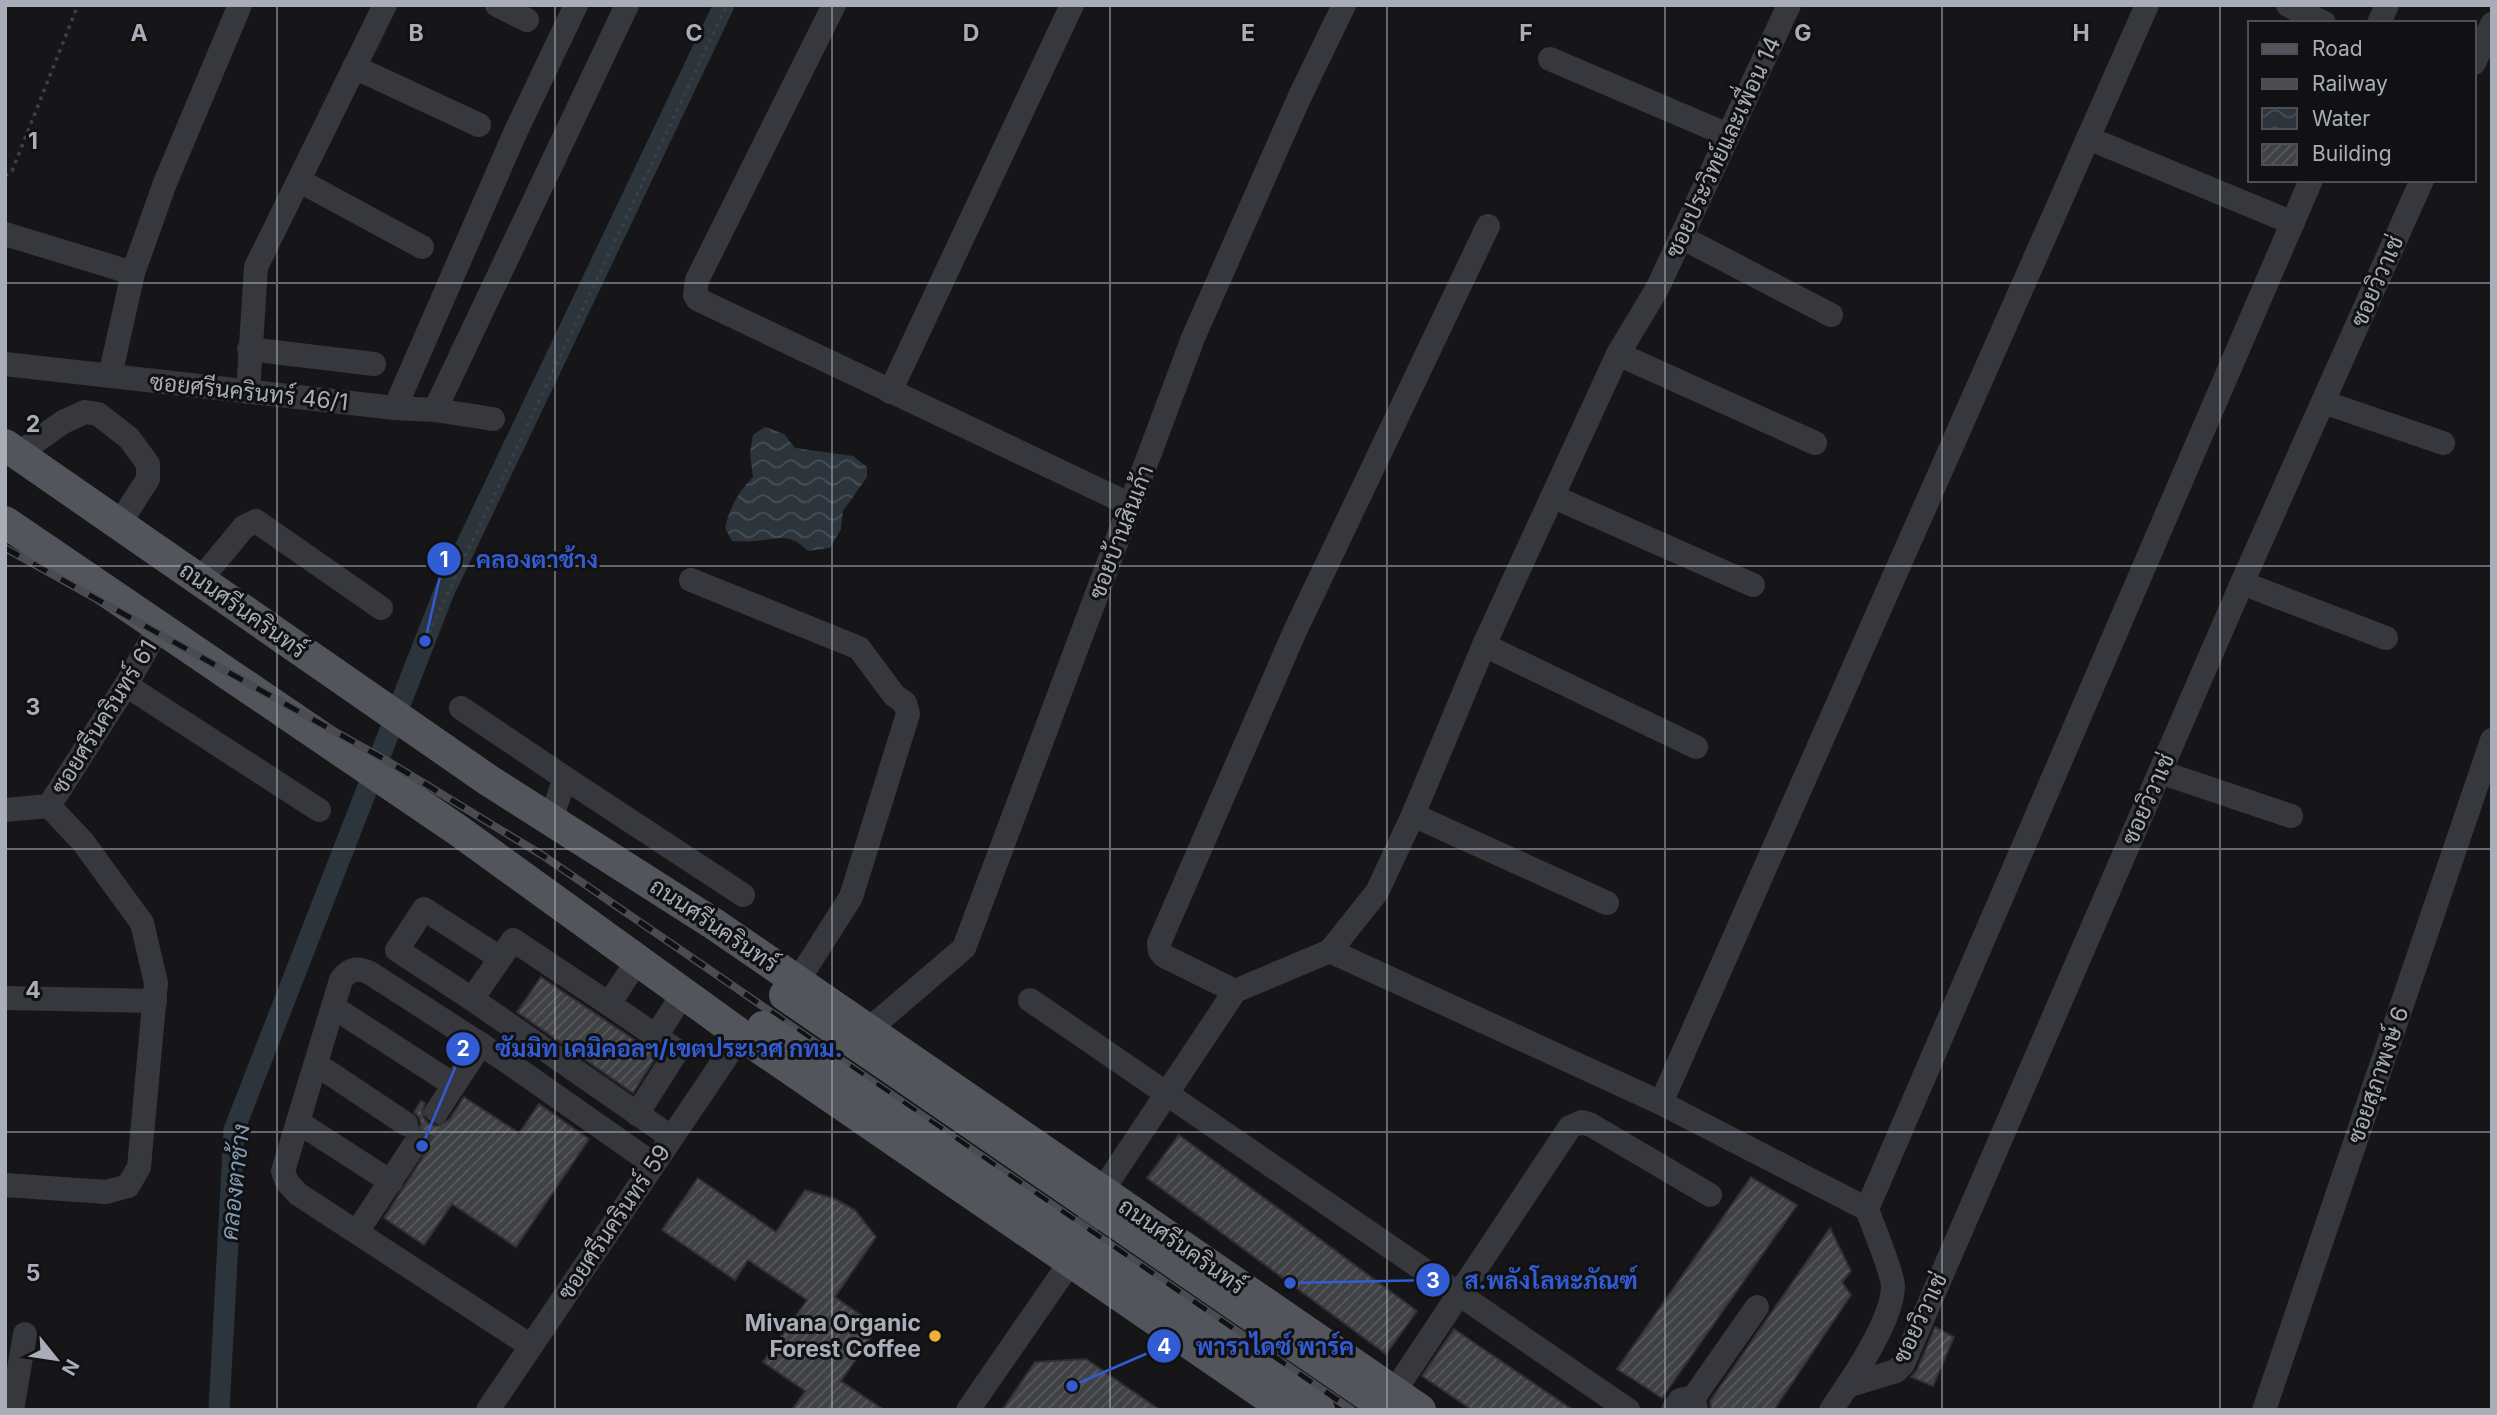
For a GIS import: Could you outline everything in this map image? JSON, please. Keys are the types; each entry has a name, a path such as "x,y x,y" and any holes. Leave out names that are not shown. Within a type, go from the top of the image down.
{"main road":[{"name":"ถนนศรีนครินทร์","path":"12,450 488,780 661,889 791,988 876,1037 1102,1191 1334,1351 1392,1401 1420,1410"},
{"path":"5,522 459,831 683,993 752,1031 1319,1410"},
{"path":"488,780 635,890 791,988 1392,1401"},
{"path":"459,831 576,900 752,1031 842,1104 1288,1410"},
{"path":"842,1104 880,1106 892,1099 898,1090 900,1077 897,1066 876,1037"},
{"path":"1288,1410 1273,1381 1272,1368 1277,1357 1292,1346 1334,1351"}],"street":[{"path":"110,376 133,273 165,183 240,5"},
{"path":"248,391 256,267 385,5"},
{"path":"497,5 527,20"},
{"path":"395,408 515,132 576,5"},
{"path":"435,410 626,5"},
{"path":"834,5 697,279 697,299 1131,505"},
{"path":"890,392 1072,5"},
{"name":"ซอยบ้านสินเก้า","path":"876,1037 964,948 1193,338 1300,96 1344,5"},
{"name":"ซอยประวิทย์และเพื่อน 14","path":"1330,951 1377,892 1413,815 1484,645 1618,354 1657,289 1789,5"},
{"path":"1661,1103 2147,5"},
{"path":"2288,5 2320,21"},
{"path":"2380,21 2387,5"},
{"path":"2476,59 2492,24"},
{"path":"1550,59 1728,135"},
{"path":"354,67 479,125"},
{"path":"2088,138 2293,223"},
{"path":"300,181 422,247"},
{"path":"1831,1410 1891,1305 1893,1283 1867,1209 2310,182"},
{"name":"ซอยวิวาเช่","path":"1847,1386 1896,1371 1902,1364 2242,583 2421,182"},
{"path":"1231,997 1164,956 1159,943 1295,631 1488,226"},
{"path":"5,234 133,273"},
{"path":"1681,237 1831,315"},
{"path":"249,349 373,364"},
{"path":"1618,354 1815,443"},
{"name":"ซอยศรีนครินทร์ 46/1","path":"5,364 395,408 435,410 492,419"},
{"path":"2323,402 2443,443"},
{"path":"12,450 85,412 98,414 128,438 148,464 148,479 119,524"},
{"path":"1554,497 1753,585"},
{"path":"200,580 246,525 257,521 381,608"},
{"path":"691,580 859,648 894,695 907,707 908,714 851,897 791,988"},
{"path":"2242,583 2386,638"},
{"name":"ซอยศรีนครินทร์ 61","path":"49,806 126,685 159,627"},
{"path":"1484,645 1696,747"},
{"path":"126,685 320,810"},
{"path":"461,708 743,895"},
{"name":"ซอยสุภาพงษ์ 6","path":"2264,1410 2492,740"},
{"path":"2160,772 2291,816"},
{"path":"551,819 565,778"},
{"name":"ซอยศรีนครินทร์ 61","path":"5,810 49,806"},
{"name":"ซอยศรีนครินทร์ 61","path":"5,1185 106,1192 128,1186 139,1167 156,983 142,923 83,842 49,806"},
{"path":"1413,815 1607,903"},
{"path":"500,958 424,909 397,950 671,1138"},
{"path":"471,999 513,940 656,1036 677,1051 637,1114"},
{"path":"968,1410 1072,1261 1102,1191 1231,997 1330,951 1661,1103 1867,1209"},
{"path":"609,1004 637,961"},
{"path":"531,1346 298,1194 287,1182 283,1171 345,974 353,969 362,969 481,1044 653,1164"},
{"path":"656,1036 683,993"},
{"path":"5,998 155,1001"},
{"path":"1030,1000 1628,1410"},
{"path":"333,1007 453,1085"},
{"name":"ซอยศรีนครินทร์ 59","path":"488,1410 671,1138 752,1031"},
{"path":"437,1111 481,1044"},
{"path":"316,1064 406,1124"},
{"path":"298,1122 391,1182"},
{"path":"1392,1401 1570,1127 1582,1122 1591,1125 1710,1195"},
{"path":"357,1232 411,1150"},
{"path":"1673,1410 1680,1400 1695,1403 1757,1307"},
{"path":"12,1410 26,1334"}],"path":[{"path":"5,176 12,171 78,5"},
{"path":"425,641 727,5"}],"water":[{"path":"765,427 784,434 795,448 853,456 867,467 867,477 843,511 841,529 830,548 808,551 795,541 783,538 732,541 725,528 735,500 753,477 750,453 753,435"}],"building":[{"path":"541,977 657,1055 633,1093 517,1012"},
{"path":"464,1097 519,1133 539,1104 589,1139 516,1247 452,1204 424,1245 384,1218 426,1152 424,1143 414,1136 421,1124 414,1112 421,1101 425,1103 422,1111 424,1118 429,1124 437,1126 449,1120"},
{"path":"1179,1135 1417,1311 1386,1354 1147,1178"},
{"path":"1751,1177 1797,1205 1662,1398 1617,1369"},
{"path":"698,1178 776,1232 805,1190 835,1199 855,1210 876,1237 835,1297 878,1327 841,1381 884,1410 792,1410 805,1391 763,1362 807,1300 748,1260 735,1280 662,1230"},
{"path":"1830,1228 1851,1271 1842,1282 1851,1295 1774,1410 1711,1410 1710,1401"},
{"path":"1935,1327 1954,1337 1933,1386 1911,1377 1917,1370"},
{"path":"1454,1329 1573,1410 1472,1410 1422,1376"},
{"path":"1086,1359 1160,1410 1002,1410 1035,1362"}],"waterway":[{"name":"คลองตาช้าง","path":"219,1410 234,1130 444,592 724,5"}],"tunnel":[{"path":"411,1150 437,1111"}],"railway":[{"path":"5,548 384,759 542,855 1352,1410"}],"place":[{"name":"คลองตาช้าง","path":"425,641"},
{"name":"ซัมมิท เคมิคอลฯ/เขตประเวศ กทม.","path":"422,1146"},
{"name":"ส.พลังโลหะภัณฑ์","path":"1290,1283"},
{"name":"Mivana Organic Forest Coffee","path":"935,1336"},
{"name":"พาราไดซ์ พาร์ค","path":"1072,1386"}]}
